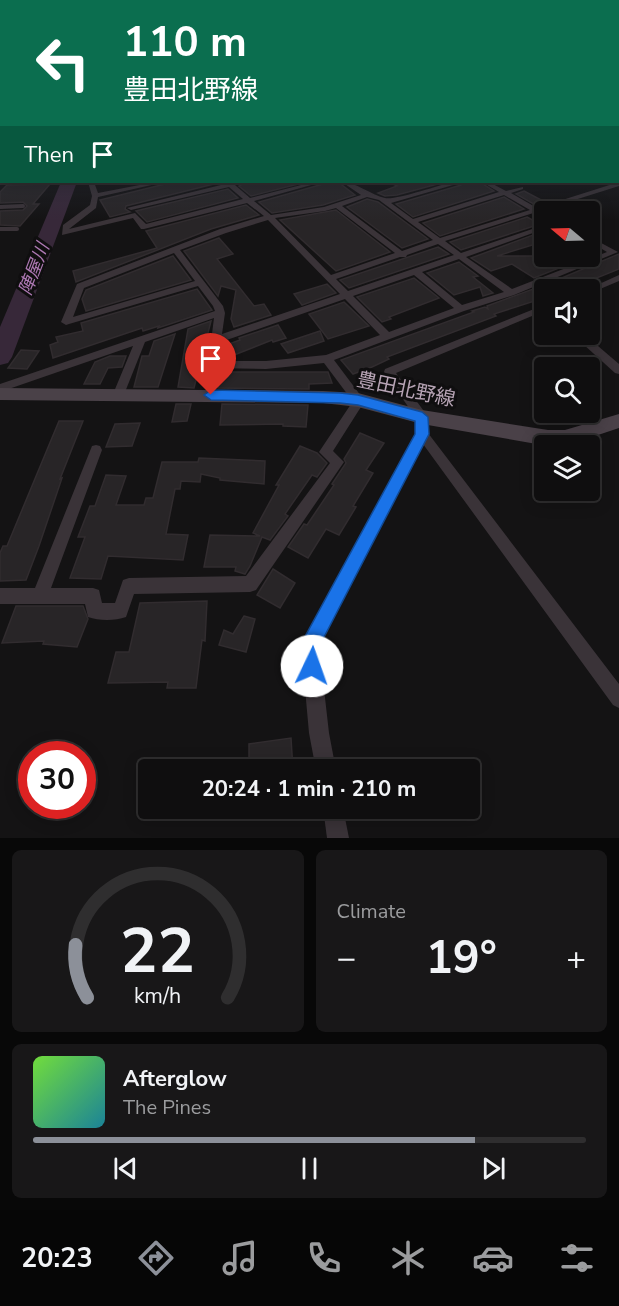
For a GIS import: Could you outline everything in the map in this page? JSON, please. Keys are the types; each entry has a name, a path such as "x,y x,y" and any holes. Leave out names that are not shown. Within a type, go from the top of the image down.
{"main road":[{"name":"豊田北野線","path":"0,394 323,397 356,404 422,426 548,438 566,438 619,421"}],"street":[{"path":"91,183 95,196 93,206 66,227 65,232 229,183 331,278 388,337"},
{"path":"95,196 158,183"},
{"path":"120,192 144,227 315,183"},
{"path":"347,183 367,195 386,202 511,293"},
{"path":"386,202 454,183"},
{"path":"487,183 534,209"},
{"path":"565,201 619,184"},
{"path":"413,221 521,188"},
{"path":"201,282 66,322 80,286 223,231 269,218 337,206 367,195"},
{"path":"337,206 403,255"},
{"path":"331,278 534,211"},
{"path":"216,340 534,230"},
{"path":"600,244 614,252 600,258"},
{"path":"175,249 218,306 220,313 213,365 267,365 327,360 576,267"},
{"path":"415,272 461,309"},
{"path":"600,286 619,278"},
{"path":"534,312 389,372 422,426 619,699"},
{"path":"0,388 220,313"},
{"path":"119,394 141,340"},
{"path":"590,345 619,370"},
{"path":"0,596 93,596 94,611 120,611 129,586 250,584 338,462 325,452 356,404 327,360"},
{"path":"324,759 310,644 422,426"},
{"path":"40,596 96,450"},
{"path":"335,819 338,838"}],"lane":[{"path":"0,207 23,206"},
{"path":"0,229 17,229"}],"building":[{"path":"218,183 126,206 125,209 130,212 110,217 100,200 165,184"},
{"path":"244,183 302,183 251,196 239,186"},
{"path":"339,183 355,195 323,205 272,213 259,202 323,184"},
{"path":"391,183 441,183 397,195 385,196 378,193 397,186"},
{"path":"462,183 482,183 494,191 413,217 396,204"},
{"path":"50,184 33,204 39,204 20,226 0,225 0,211 23,210 27,206 23,202 0,203 0,192 7,185"},
{"path":"228,189 238,198 147,222 136,211"},
{"path":"524,191 543,201 534,201 534,204 516,194"},
{"path":"504,197 524,209 440,236 423,223"},
{"path":"367,199 378,202 428,239 402,248 347,207"},
{"path":"246,205 259,215 211,229 76,282 73,271 157,248 146,231"},
{"path":"336,210 390,252 336,271 280,220"},
{"path":"527,217 534,221 534,226 461,250 450,242"},
{"path":"534,235 534,244 497,256 534,256 534,267 562,267 534,278 512,264 491,271 471,258"},
{"path":"219,238 233,254 217,259 254,306 264,304 271,315 234,327 231,319 236,290 221,286 218,296 184,251"},
{"path":"438,247 449,254 349,288 340,280"},
{"path":"619,254 619,269 594,279 559,279 588,267 600,267 600,262"},
{"path":"173,256 191,280 86,311 82,299 86,290"},
{"path":"459,262 478,276 473,277 493,293 483,296 480,287 454,295 427,273"},
{"path":"414,278 439,298 389,317 391,319 382,322 357,297"},
{"path":"327,284 336,293 302,305 294,294"},
{"path":"197,289 212,310 158,328 159,326 143,331 142,328 53,358 50,345 58,342 56,337 83,331 81,323"},
{"path":"534,289 534,301 494,314 496,316 387,357 389,359 372,367 353,374 341,360 474,312 472,311 485,307 488,309 487,306"},
{"path":"344,302 369,326 328,339 309,314"},
{"path":"211,321 194,388 178,387 188,329"},
{"path":"278,325 286,338 273,342 272,340 224,359 226,345 240,340 239,338"},
{"path":"320,331 324,341 288,353 281,344"},
{"path":"175,334 158,387 134,387 142,356 149,356 154,341"},
{"path":"21,350 39,351 27,369 8,368"},
{"path":"110,356 126,356 122,367 108,368 100,384 84,384 95,362"},
{"path":"221,372 328,372 332,383 309,384 309,389 218,388"},
{"path":"176,404 191,404 187,421 172,422"},
{"path":"222,404 308,405 306,427 283,426 283,424 220,425"},
{"path":"59,421 83,421 60,479 62,478 39,546 26,580 0,581 0,553 3,546 7,546"},
{"path":"140,423 132,446 106,447 115,424"},
{"path":"360,433 384,443 366,470 373,473 339,535 326,529 308,558 288,547 304,524 307,525 334,485 332,484 346,463 344,459"},
{"path":"300,446 317,453 327,463 317,477 312,475 285,514 288,516 270,540 262,537 245,574 235,571 236,567 204,567 210,535 260,536 253,533 279,485 276,485"},
{"path":"199,458 265,461 264,484 220,480 220,478 201,474 200,482 181,481 180,489 175,489 166,534 188,535 183,560 108,556 101,579 70,578 85,537 78,537 90,506 95,506 106,475 126,476 116,505 144,505 146,498 153,498 162,462 198,462"},
{"path":"273,569 295,583 280,608 257,595"},
{"path":"207,601 205,641 202,640 196,688 167,688 168,682 108,683 116,652 129,652 140,603"},
{"path":"16,606 83,606 88,619 77,647 43,644 44,641 2,643"},
{"path":"244,616 255,619 246,652 219,645 224,630 233,634"},
{"path":"291,738 292,759 249,759 249,744"}],"waterway":[{"name":"陣屋川","path":"0,357 69,183"}],"route":[{"path":"211,395 340,398 358,400 422,417 422,434 310,644 312,666"}]}
